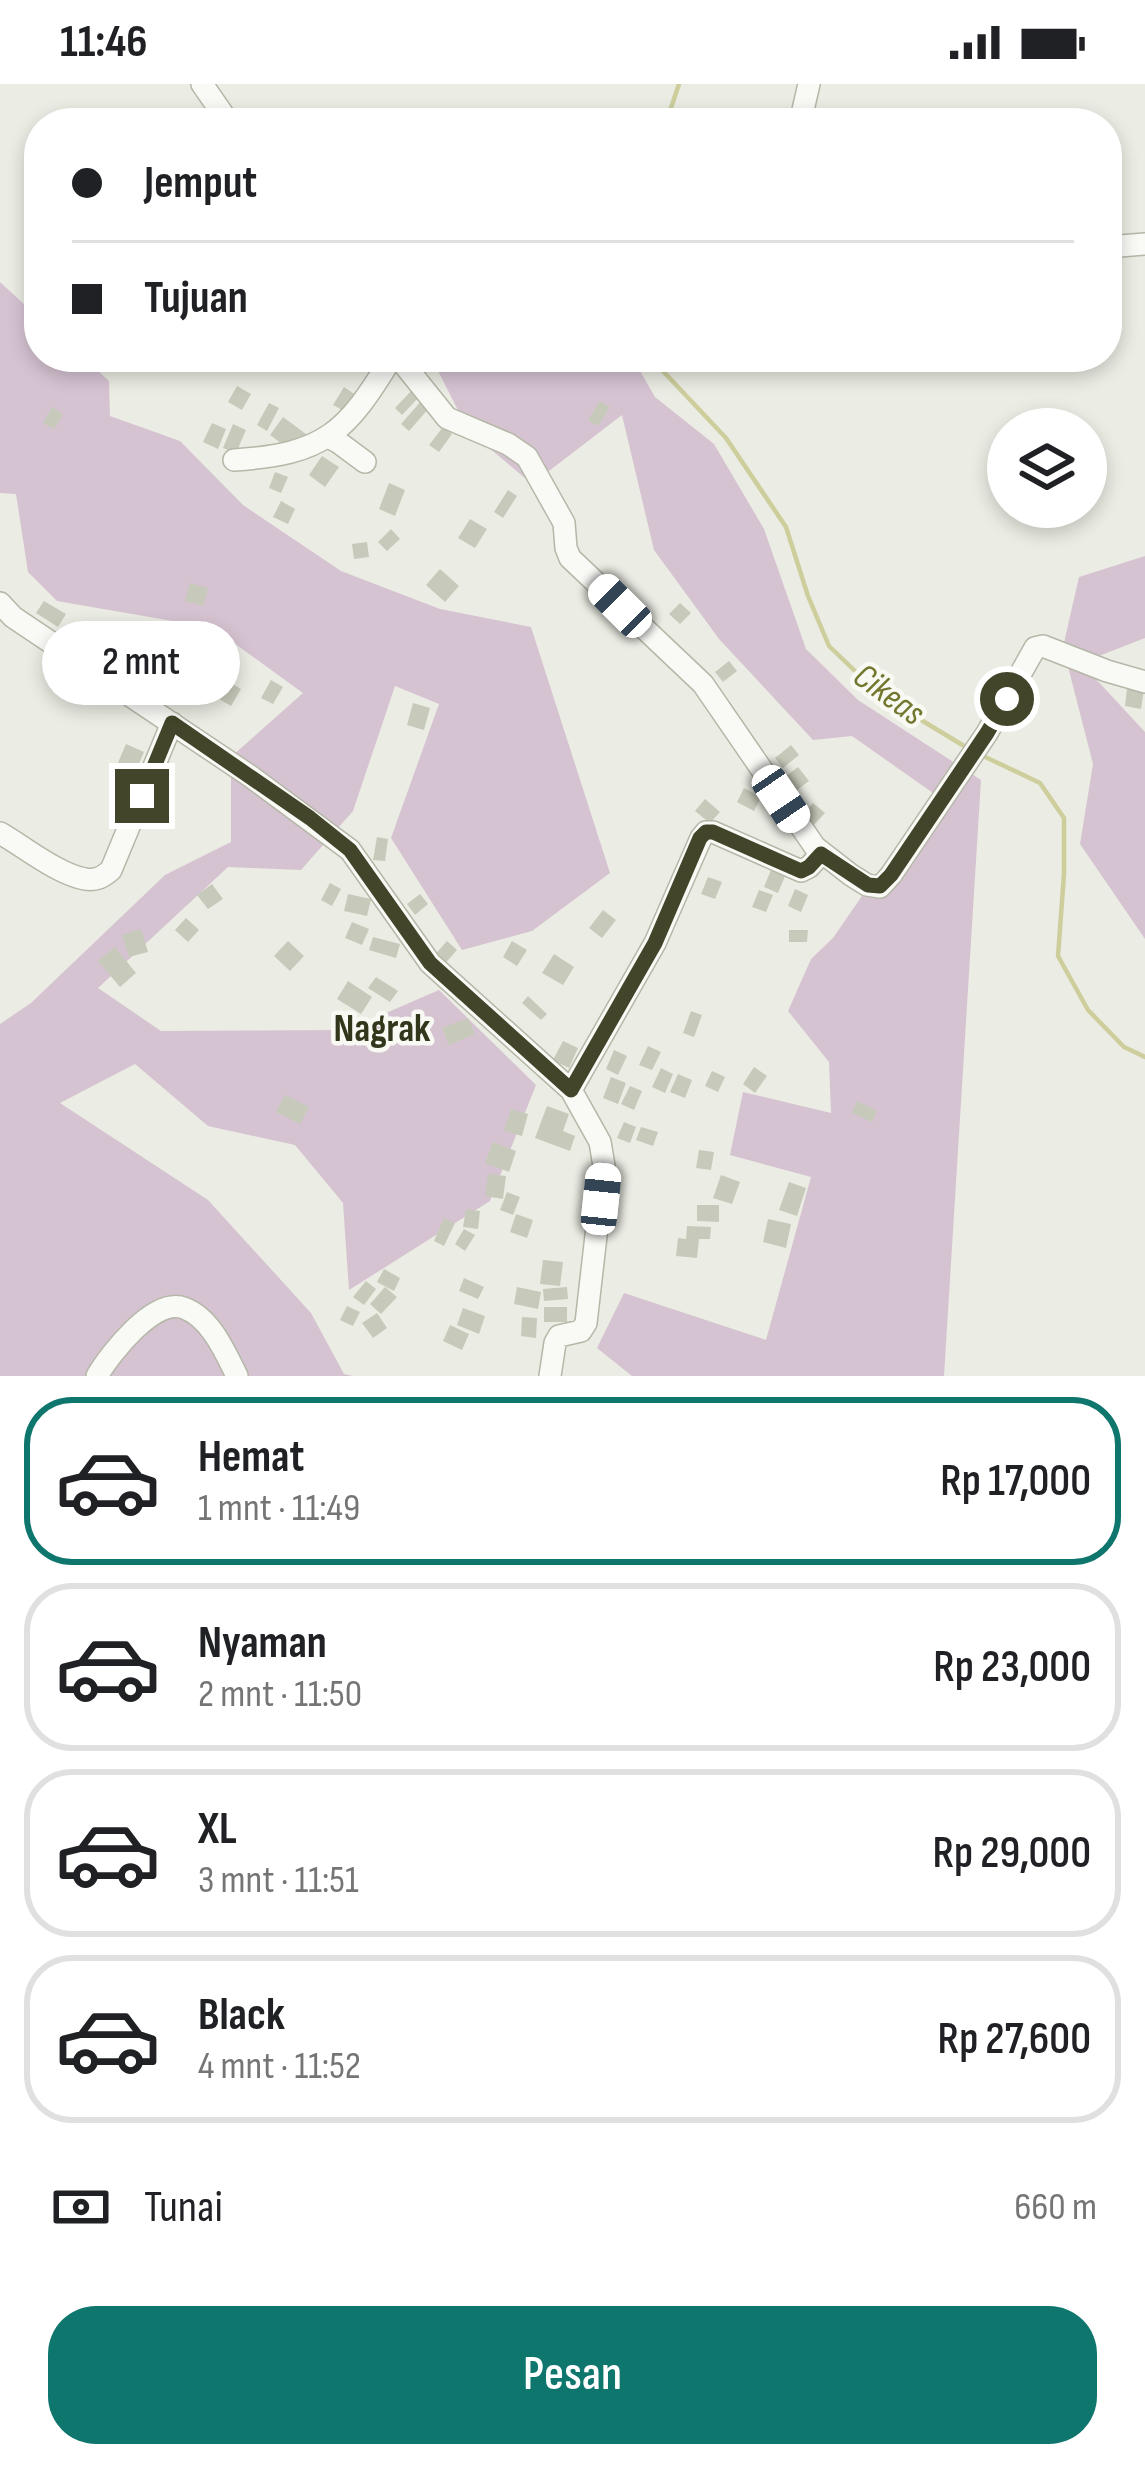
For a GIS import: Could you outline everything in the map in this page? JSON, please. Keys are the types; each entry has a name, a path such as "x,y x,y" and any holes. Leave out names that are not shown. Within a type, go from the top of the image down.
{"street":[{"path":"234,460 295,452 328,437 346,423 384,372"},
{"path":"408,372 448,418 527,457 563,520 570,558 703,684 806,838 821,854 868,885 884,884 987,733 1029,655 1039,646 1145,682"},
{"path":"328,437 365,462"},
{"path":"0,604 350,850 430,963 571,1090 600,1142 604,1166 586,1323 581,1331 559,1336 550,1376"},
{"path":"0,832 63,871 100,879 111,870 172,723"},
{"path":"571,1090 655,943 706,832 801,871 821,854"},
{"path":"97,1376 140,1325 175,1307 189,1311 209,1327 237,1376"}],"shaded area":[{"path":"0,282 24,304 24,372 99,372 109,381 110,416 180,441 243,505 341,571 440,609 531,627 610,873 532,931 462,950 391,838 439,704 395,686 353,811 301,870 228,867 98,988 161,1031 347,1030 439,990 536,1085 490,1201 349,1290 343,1203 295,1145 208,1126 135,1064 60,1103 208,1200 311,1313 344,1374 353,1376 0,1376 0,1024 31,1003 165,875 231,842 231,757 303,693 213,628 57,601 28,572 16,494 0,493"},
{"path":"439,372 641,372 655,397 714,444 764,529 806,649 858,700 981,780 944,1376 632,1376 597,1348 624,1293 766,1340 811,1177 730,1155 743,1092 831,1113 829,1062 788,1011 811,959 833,938 933,793 852,736 813,740 719,639 654,550 622,415 532,484 468,430"},
{"path":"1145,556 1145,638 1081,663 1145,732 1145,939 1080,844 1093,764 1063,647 1079,577"}],"building":[{"path":"237,386 251,394 242,410 228,402"},
{"path":"344,387 356,395 346,412 333,405"},
{"path":"414,388 421,395 402,415 395,408"},
{"path":"422,400 430,407 409,431 401,424"},
{"path":"600,401 610,407 598,426 588,420"},
{"path":"269,403 279,408 267,431 257,425"},
{"path":"52,407 63,414 54,429 43,423"},
{"path":"283,417 306,434 293,452 270,435"},
{"path":"212,423 226,429 218,449 203,442"},
{"path":"233,424 246,430 236,453 223,448"},
{"path":"443,427 452,434 439,452 429,445"},
{"path":"322,456 339,467 325,487 309,475"},
{"path":"275,472 288,477 281,493 269,488"},
{"path":"389,483 405,490 395,516 379,509"},
{"path":"508,490 517,496 503,518 494,512"},
{"path":"281,501 295,509 288,524 273,517"},
{"path":"470,519 487,529 475,548 458,538"},
{"path":"391,529 400,539 387,551 378,542"},
{"path":"367,542 369,557 354,559 352,544"},
{"path":"440,569 459,586 445,602 426,585"},
{"path":"190,583 208,588 203,606 185,601"},
{"path":"44,601 66,614 58,627 36,613"},
{"path":"680,603 691,613 680,624 669,614"},
{"path":"136,625 159,633 153,653 130,645"},
{"path":"729,661 737,671 723,682 715,672"},
{"path":"224,679 241,689 231,706 214,696"},
{"path":"271,680 283,687 273,704 261,698"},
{"path":"1128,680 1145,683 1141,709 1125,706"},
{"path":"413,703 430,708 424,730 407,725"},
{"path":"126,744 144,752 135,773 117,765"},
{"path":"791,745 799,755 783,768 775,758"},
{"path":"798,767 809,781 792,794 781,780"},
{"path":"744,788 761,797 754,811 737,802"},
{"path":"705,799 720,812 710,823 695,811"},
{"path":"813,803 825,813 809,830 798,820"},
{"path":"377,837 388,839 385,861 373,860"},
{"path":"771,870 785,876 778,893 764,887"},
{"path":"708,877 722,882 715,899 701,894"},
{"path":"330,883 341,889 332,906 321,900"},
{"path":"212,884 223,899 208,909 197,895"},
{"path":"795,889 808,895 801,912 788,906"},
{"path":"759,890 773,895 766,912 752,907"},
{"path":"348,894 371,899 367,916 344,911"},
{"path":"420,894 428,904 415,915 407,904"},
{"path":"603,910 616,920 602,938 589,928"},
{"path":"186,918 199,930 188,942 175,930"},
{"path":"352,922 369,929 362,945 345,938"},
{"path":"141,929 148,952 129,957 122,935"},
{"path":"789,930 808,930 807,942 789,942"},
{"path":"373,937 400,944 396,958 369,950"},
{"path":"288,941 304,956 290,971 274,956"},
{"path":"447,941 457,950 442,967 432,958"},
{"path":"512,941 527,950 517,966 503,957"},
{"path":"115,947 136,973 120,987 98,961"},
{"path":"554,954 574,967 563,985 542,973"},
{"path":"376,977 398,991 390,1002 368,988"},
{"path":"348,981 372,997 361,1014 337,999"},
{"path":"528,996 547,1014 541,1020 522,1003"},
{"path":"691,1011 702,1015 694,1037 683,1033"},
{"path":"468,1018 475,1034 449,1045 442,1028"},
{"path":"563,1041 578,1048 569,1068 553,1060"},
{"path":"648,1046 661,1052 652,1070 639,1065"},
{"path":"614,1050 627,1056 618,1075 606,1069"},
{"path":"754,1067 767,1076 755,1093 743,1084"},
{"path":"661,1068 673,1074 665,1093 652,1087"},
{"path":"712,1071 725,1077 718,1092 705,1086"},
{"path":"678,1074 692,1080 685,1098 670,1092"},
{"path":"611,1077 626,1083 618,1104 603,1098"},
{"path":"630,1086 642,1091 634,1110 621,1104"},
{"path":"285,1095 309,1107 300,1124 276,1112"},
{"path":"857,1101 877,1111 872,1122 852,1113"},
{"path":"547,1106 569,1114 563,1131 575,1136 570,1151 535,1138"},
{"path":"511,1109 528,1114 522,1136 504,1131"},
{"path":"624,1122 636,1127 630,1143 617,1138"},
{"path":"641,1127 658,1132 653,1146 636,1140"},
{"path":"493,1142 516,1151 509,1172 485,1163"},
{"path":"699,1150 714,1152 711,1170 696,1168"},
{"path":"488,1174 506,1176 503,1199 485,1196"},
{"path":"721,1175 740,1182 732,1204 713,1198"},
{"path":"789,1182 806,1188 797,1216 779,1210"},
{"path":"507,1192 520,1197 513,1215 500,1210"},
{"path":"697,1205 719,1205 719,1222 697,1221"},
{"path":"466,1209 480,1211 478,1229 463,1227"},
{"path":"516,1214 533,1220 527,1238 510,1232"},
{"path":"444,1218 455,1223 444,1246 434,1241"},
{"path":"768,1219 791,1224 786,1248 763,1242"},
{"path":"687,1226 711,1227 710,1239 699,1239 697,1258 676,1256 678,1238 686,1239"},
{"path":"464,1229 475,1235 465,1251 455,1244"},
{"path":"543,1260 563,1262 560,1286 540,1284"},
{"path":"384,1269 400,1278 394,1291 377,1282"},
{"path":"464,1278 484,1287 478,1299 459,1291"},
{"path":"366,1281 376,1289 364,1305 353,1297"},
{"path":"385,1287 397,1297 381,1314 370,1304"},
{"path":"517,1287 541,1292 538,1309 514,1304"},
{"path":"567,1287 568,1299 544,1301 543,1289"},
{"path":"347,1306 360,1312 353,1326 340,1320"},
{"path":"544,1307 567,1307 567,1322 544,1322"},
{"path":"463,1308 485,1316 479,1334 457,1325"},
{"path":"377,1313 387,1328 373,1338 362,1323"},
{"path":"522,1317 537,1318 536,1338 521,1336"},
{"path":"450,1325 469,1334 462,1350 443,1341"}],"waterway":[{"name":"Cikeas","path":"671,108 679,84"},
{"name":"Cikeas","path":"664,372 726,438 786,527 829,646 880,695 969,749"},
{"name":"Cikeas","path":"979,754 1040,783 1064,818 1058,956 1088,1010 1124,1047 1145,1057"}],"district":[{"name":"Nagrak","path":"382,1027"}],"route":[{"path":"142,796 172,723 350,850 413,942 449,984 571,1090 655,943 706,832 801,871 821,854 876,888 891,875 1007,699"}]}
